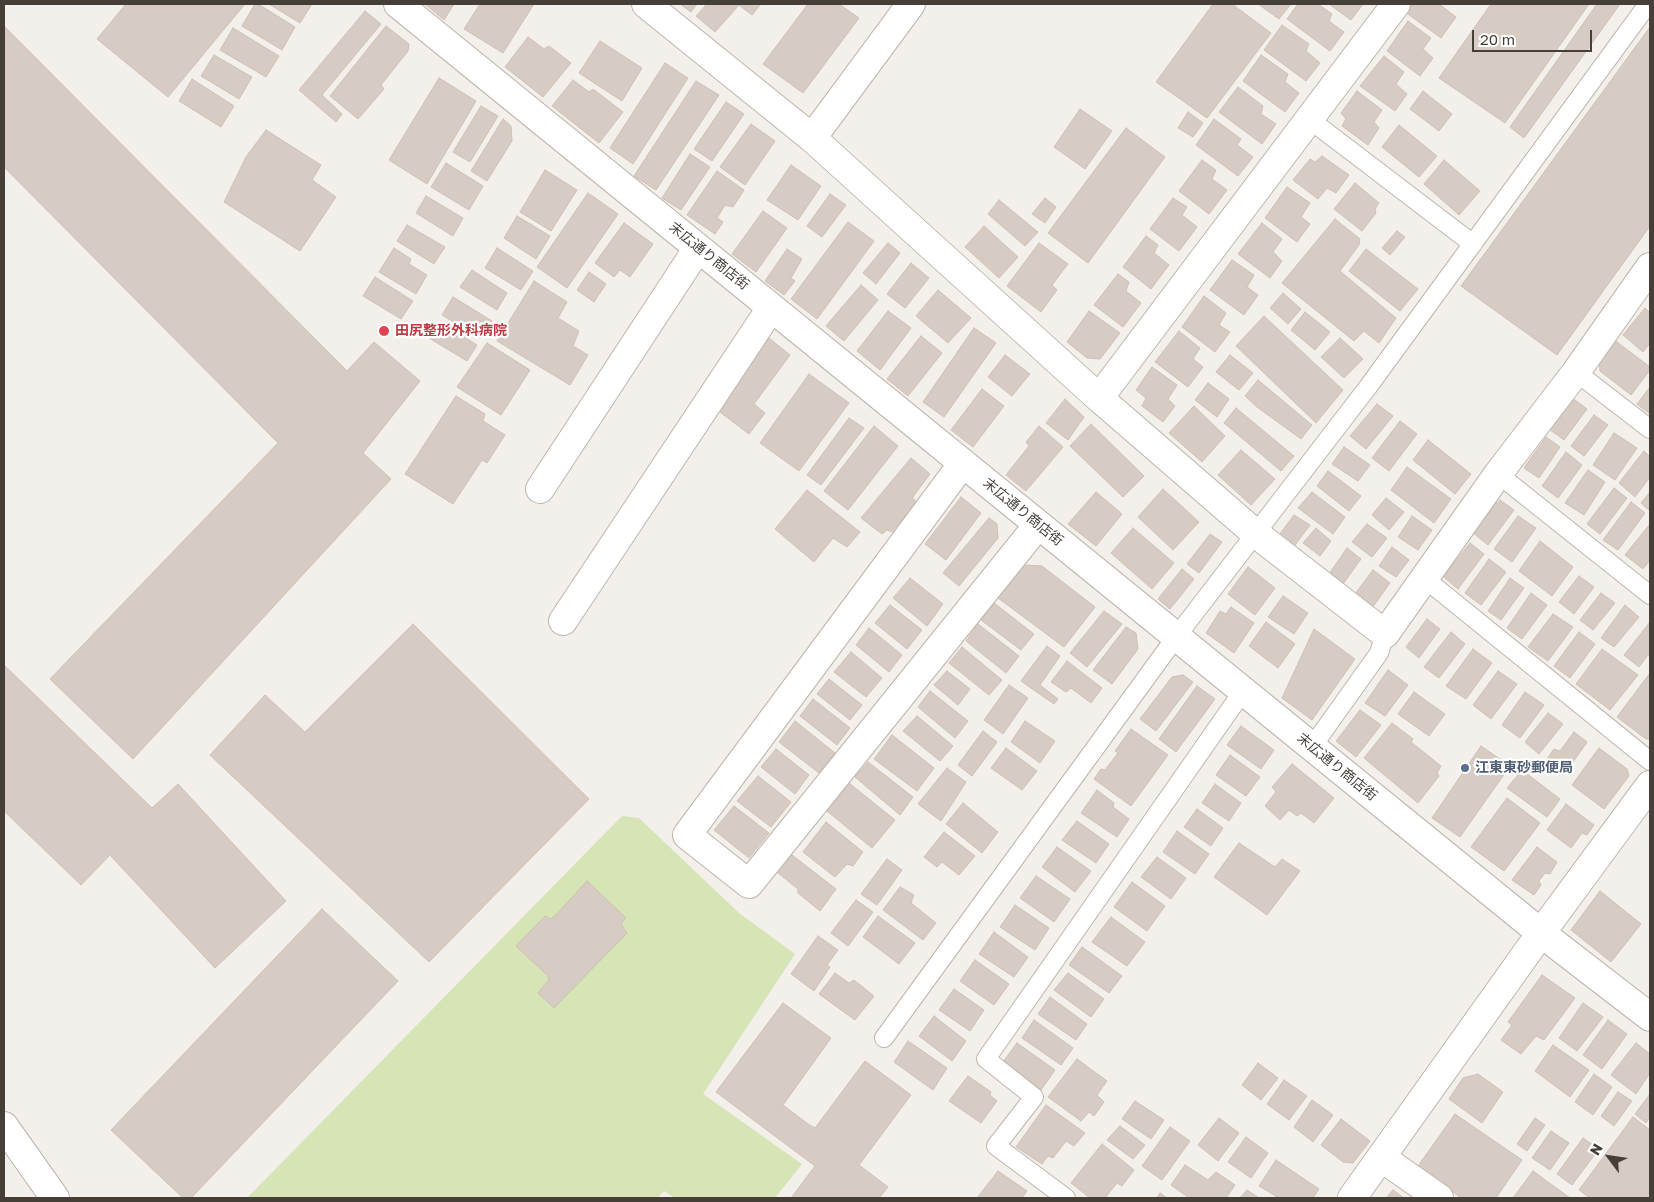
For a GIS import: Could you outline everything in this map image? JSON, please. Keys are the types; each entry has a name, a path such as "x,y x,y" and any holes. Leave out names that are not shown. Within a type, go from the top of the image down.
{"street":[{"name":"末広通り商店街","path":"398,4 1541,933 1650,1017"},
{"path":"646,4 812,138 1099,398 1255,533 1385,634 1498,474 1648,274"},
{"path":"812,138 911,4"},
{"path":"1099,398 1396,4"},
{"path":"540,489 698,248"},
{"path":"563,621 772,308"},
{"path":"963,463 686,835 749,884 1038,525"},
{"path":"1352,1198 1541,933 1650,785"},
{"path":"4,1126 55,1198"},
{"path":"1382,1158 1439,1198"}],"lane":[{"path":"884,1038 1176,637 1368,387 1648,4"},
{"path":"1309,119 1473,244"},
{"path":"1576,372 1650,429"},
{"path":"1498,474 1650,595"},
{"path":"1424,578 1650,761"},
{"path":"1312,747 1379,653 1385,634"},
{"path":"1066,1198 996,1146 1034,1097 986,1059 1242,691"}],"green space":[{"path":"622,816 639,818 739,913 795,954 703,1094 802,1164 775,1198 675,1198 664,1191 657,1198 247,1198"}],"building":[{"path":"126,4 245,4 168,97 97,39"},
{"path":"255,4 295,27 282,50 242,26"},
{"path":"269,4 312,4 300,23"},
{"path":"425,4 454,4 444,20"},
{"path":"480,4 534,4 503,53 464,29"},
{"path":"680,4 697,4 691,12"},
{"path":"707,4 761,4 752,15 739,5 715,32 696,16"},
{"path":"808,4 839,4 859,18 803,93 763,64"},
{"path":"1213,4 1232,4 1271,33 1207,118 1156,82"},
{"path":"1258,4 1291,4 1279,19"},
{"path":"1298,4 1318,4 1332,14 1329,21 1344,32 1330,51 1287,19"},
{"path":"1329,4 1363,4 1351,20"},
{"path":"1405,4 1439,4 1456,17 1441,38 1401,9"},
{"path":"1491,4 1589,4 1505,123 1439,78"},
{"path":"1597,4 1620,4 1524,138 1510,127"},
{"path":"365,11 381,24 322,95 342,114 336,122 299,90"},
{"path":"1408,21 1431,38 1423,49 1433,58 1420,76 1387,51"},
{"path":"1282,25 1309,44 1306,51 1320,63 1306,81 1264,50"},
{"path":"4,26 347,371 374,342 420,381 363,453 391,479 133,759 50,679 278,443 4,167"},
{"path":"386,26 409,44 408,51 381,85 384,89 358,119 330,96"},
{"path":"1650,27 1650,226 1557,355 1461,286"},
{"path":"233,28 279,56 266,77 220,50"},
{"path":"528,37 544,49 549,46 571,63 543,97 505,67"},
{"path":"600,41 642,68 622,101 579,73"},
{"path":"214,55 252,77 239,99 201,76"},
{"path":"1261,55 1288,74 1285,82 1299,93 1285,112 1243,81"},
{"path":"1384,56 1404,72 1396,84 1407,94 1395,111 1360,86"},
{"path":"665,63 688,78 633,164 610,148"},
{"path":"439,78 476,101 427,184 389,160"},
{"path":"192,79 234,106 221,127 179,101"},
{"path":"573,80 589,92 593,89 623,112 599,143 552,106"},
{"path":"696,81 719,95 656,190 634,176"},
{"path":"1238,87 1263,106 1261,114 1276,124 1262,144 1219,112"},
{"path":"1357,91 1382,110 1374,122 1379,128 1368,145 1342,126 1346,119 1341,113"},
{"path":"1423,91 1452,114 1439,131 1410,109"},
{"path":"726,102 744,114 712,161 694,149"},
{"path":"481,106 498,116 470,162 453,152"},
{"path":"1080,109 1112,131 1085,169 1054,147"},
{"path":"1188,112 1203,123 1193,137 1178,128"},
{"path":"503,119 511,126 512,141 487,181 471,171"},
{"path":"1214,119 1241,139 1237,145 1253,157 1238,176 1196,145"},
{"path":"751,124 775,141 745,185 720,167"},
{"path":"1399,125 1437,156 1419,177 1382,147"},
{"path":"1126,128 1165,157 1088,263 1048,233"},
{"path":"266,130 321,165 312,180 336,197 300,251 224,202 246,157"},
{"path":"690,154 710,167 681,210 662,198"},
{"path":"1322,156 1349,175 1336,193 1327,188 1318,199 1293,180 1310,159 1315,162"},
{"path":"1202,160 1216,170 1212,179 1227,190 1209,214 1179,191"},
{"path":"1444,160 1480,191 1459,215 1424,184"},
{"path":"446,163 483,186 469,210 431,187"},
{"path":"791,165 821,186 798,220 767,200"},
{"path":"545,170 577,190 551,231 520,212"},
{"path":"717,171 744,190 733,207 725,205 717,218 723,222 715,234 687,215"},
{"path":"1355,183 1379,203 1375,209 1376,213 1362,231 1334,209"},
{"path":"1287,187 1310,203 1301,217 1310,224 1297,242 1265,218"},
{"path":"588,193 618,214 567,288 537,267"},
{"path":"830,194 846,205 822,237 807,226"},
{"path":"426,196 463,218 453,236 416,213"},
{"path":"1045,198 1056,207 1045,223 1032,214"},
{"path":"1173,198 1187,207 1182,215 1197,227 1179,251 1150,229"},
{"path":"999,200 1038,232 1025,246 988,214"},
{"path":"763,211 787,228 756,272 732,254"},
{"path":"517,216 550,236 536,259 504,238"},
{"path":"1335,219 1360,239 1359,245 1340,271 1396,318 1379,343 1364,331 1354,341 1282,283"},
{"path":"848,222 874,241 817,319 791,299"},
{"path":"624,223 653,244 630,277 620,270 614,277 595,263"},
{"path":"1262,223 1282,239 1273,252 1282,261 1270,278 1238,254"},
{"path":"407,225 445,247 434,264 397,241"},
{"path":"984,226 1018,257 999,278 965,247"},
{"path":"1397,231 1405,237 1390,255 1382,248"},
{"path":"1146,236 1158,245 1154,253 1169,265 1151,289 1123,267"},
{"path":"888,243 900,253 876,284 863,273"},
{"path":"1039,243 1068,264 1052,285 1057,290 1041,312 1007,286"},
{"path":"394,248 411,259 409,264 427,275 416,294 379,272"},
{"path":"497,248 533,271 521,290 485,268"},
{"path":"787,249 802,259 791,278 795,281 784,295 765,281"},
{"path":"1366,249 1418,289 1400,311 1349,271"},
{"path":"1232,260 1254,275 1247,287 1258,295 1244,315 1210,290"},
{"path":"911,263 929,278 905,308 887,294"},
{"path":"472,270 507,293 497,310 460,287"},
{"path":"589,272 606,284 594,302 577,290"},
{"path":"1118,274 1129,282 1126,291 1141,303 1123,327 1094,305"},
{"path":"375,277 413,301 401,319 363,296"},
{"path":"534,281 567,302 558,318 579,331 573,346 588,355 570,385 497,341"},
{"path":"861,285 878,300 844,341 826,326"},
{"path":"938,290 971,318 948,343 916,316"},
{"path":"1283,293 1301,309 1288,324 1270,308"},
{"path":"1204,296 1226,313 1219,325 1230,332 1215,352 1182,327"},
{"path":"453,297 492,321 481,338 442,315"},
{"path":"1645,308 1650,313 1650,343 1643,352 1623,335"},
{"path":"888,311 911,328 880,370 857,351"},
{"path":"1089,311 1120,333 1100,359 1087,358 1067,342"},
{"path":"1305,312 1330,332 1315,350 1291,330"},
{"path":"1264,316 1343,390 1316,423 1236,346"},
{"path":"441,322 477,345 467,361 429,338"},
{"path":"974,328 996,343 944,417 923,402"},
{"path":"1179,331 1200,348 1193,359 1203,367 1188,387 1155,362"},
{"path":"921,336 942,353 908,396 887,379"},
{"path":"769,338 790,355 754,404 765,413 749,434 716,409"},
{"path":"1340,338 1363,359 1344,378 1321,357"},
{"path":"1613,339 1650,367 1650,370 1631,395 1600,371 1599,358"},
{"path":"487,343 530,370 501,415 457,387"},
{"path":"1005,355 1030,374 1012,396 988,377"},
{"path":"1230,355 1253,373 1239,390 1216,372"},
{"path":"1152,367 1177,385 1168,399 1175,406 1163,422 1142,406 1146,398 1136,390"},
{"path":"809,374 849,403 799,471 760,443"},
{"path":"1258,380 1312,425 1301,439 1245,396"},
{"path":"1208,383 1229,399 1217,417 1195,400"},
{"path":"1650,387 1650,414 1637,404"},
{"path":"982,389 1004,406 973,447 951,430"},
{"path":"456,396 485,414 483,421 505,435 487,463 482,460 453,504 405,474"},
{"path":"1065,399 1084,417 1068,440 1046,423"},
{"path":"1575,400 1587,409 1564,440 1549,429 1569,401"},
{"path":"1377,404 1393,416 1366,449 1350,436"},
{"path":"1194,406 1225,436 1202,462 1169,433"},
{"path":"1236,408 1294,456 1281,471 1224,423"},
{"path":"1594,415 1608,425 1584,456 1571,446"},
{"path":"849,418 864,428 821,485 807,475"},
{"path":"1400,421 1417,434 1389,471 1372,458"},
{"path":"1091,424 1144,476 1123,497 1070,446"},
{"path":"874,426 898,446 848,510 824,491"},
{"path":"1039,426 1063,447 1026,491 1006,475 1029,446 1026,442"},
{"path":"1614,433 1637,448 1615,480 1593,465"},
{"path":"1546,437 1560,447 1539,478 1524,468"},
{"path":"1428,440 1471,474 1455,494 1413,460"},
{"path":"1344,447 1370,465 1358,481 1332,464"},
{"path":"1241,450 1275,479 1251,505 1218,475"},
{"path":"1644,451 1650,457 1650,477 1635,497 1619,483"},
{"path":"1566,452 1582,465 1558,498 1542,486"},
{"path":"911,458 930,474 912,498 917,502 892,532 887,530 882,534 861,518"},
{"path":"1407,467 1451,499 1434,523 1391,490"},
{"path":"1588,470 1605,482 1584,515 1565,503"},
{"path":"1328,471 1361,496 1349,511 1317,486"},
{"path":"1614,488 1627,498 1600,534 1587,524"},
{"path":"1163,489 1199,522 1173,550 1138,517"},
{"path":"807,490 860,532 847,547 833,538 814,562 775,529"},
{"path":"1096,492 1122,514 1096,546 1068,524"},
{"path":"1312,492 1345,517 1333,534 1298,508"},
{"path":"1650,492 1650,511 1641,503"},
{"path":"961,497 981,513 946,560 925,544"},
{"path":"1386,498 1404,512 1389,530 1372,515"},
{"path":"1500,500 1514,510 1488,545 1472,532 1493,502 1498,503"},
{"path":"1631,502 1645,513 1618,550 1603,540"},
{"path":"1294,515 1310,525 1292,549 1277,538"},
{"path":"1412,516 1432,530 1418,550 1398,537"},
{"path":"1518,516 1536,528 1512,562 1494,549"},
{"path":"989,518 997,524 998,538 959,586 943,573"},
{"path":"1367,524 1387,538 1372,557 1352,542"},
{"path":"1650,524 1650,560 1643,569 1625,555"},
{"path":"1133,528 1174,563 1152,589 1111,553"},
{"path":"1316,528 1331,541 1320,556 1303,543"},
{"path":"1210,534 1222,542 1199,573 1187,564"},
{"path":"1540,541 1573,567 1552,596 1519,571"},
{"path":"1470,543 1484,554 1458,589 1444,575"},
{"path":"1392,547 1409,560 1396,577 1379,566"},
{"path":"1347,548 1361,559 1343,584 1329,574"},
{"path":"1489,559 1506,572 1481,605 1465,593"},
{"path":"1022,565 1042,566 1095,607 1064,647 998,598"},
{"path":"1248,567 1275,588 1255,615 1228,594"},
{"path":"1182,569 1194,579 1170,609 1158,599"},
{"path":"1373,570 1390,583 1372,608 1355,594"},
{"path":"1579,576 1594,587 1574,614 1559,602"},
{"path":"910,578 943,604 927,626 893,598"},
{"path":"1510,578 1524,588 1501,620 1488,611"},
{"path":"1531,593 1547,605 1522,639 1507,628"},
{"path":"1601,593 1615,603 1593,630 1580,620"},
{"path":"1283,596 1308,613 1294,634 1268,617"},
{"path":"994,603 1034,634 1021,650 981,620"},
{"path":"890,605 922,630 907,649 875,623"},
{"path":"1625,605 1639,617 1614,647 1601,638"},
{"path":"1231,607 1254,623 1234,653 1206,633 1220,611 1226,614"},
{"path":"1104,611 1122,624 1087,667 1070,653"},
{"path":"1553,614 1573,627 1548,661 1528,647"},
{"path":"1427,619 1440,629 1419,658 1406,647"},
{"path":"1266,622 1295,644 1278,668 1249,646"},
{"path":"1650,622 1650,655 1639,667 1624,655"},
{"path":"413,624 589,799 429,962 210,755 265,695 305,732"},
{"path":"978,624 1019,656 1006,673 966,641"},
{"path":"1126,627 1136,633 1138,649 1112,684 1093,670"},
{"path":"869,628 902,655 889,672 856,645"},
{"path":"1314,629 1355,659 1312,720 1282,698"},
{"path":"1451,632 1465,644 1439,678 1424,667"},
{"path":"1579,632 1595,644 1570,678 1554,666"},
{"path":"1047,646 1060,656 1040,685 1058,699 1054,704 1021,681"},
{"path":"962,647 1002,680 989,695 949,663"},
{"path":"1473,649 1492,663 1466,699 1446,686"},
{"path":"1602,649 1638,675 1610,710 1576,684"},
{"path":"851,652 882,678 866,697 834,672"},
{"path":"1067,661 1102,688 1091,703 1071,688 1066,692 1051,682"},
{"path":"4,665 152,808 178,784 286,901 215,968 110,855 81,885 4,811"},
{"path":"1388,670 1408,685 1385,716 1365,703"},
{"path":"947,671 970,689 958,705 934,685"},
{"path":"1498,671 1517,684 1491,719 1473,705"},
{"path":"1650,673 1650,739 1646,739 1617,717"},
{"path":"1183,675 1193,682 1156,731 1140,719 1172,677"},
{"path":"829,679 862,705 850,720 817,694"},
{"path":"1009,685 1028,698 1003,734 984,720"},
{"path":"1197,686 1215,699 1176,752 1159,739"},
{"path":"930,691 968,721 955,738 918,707"},
{"path":"1414,692 1445,714 1429,736 1398,714"},
{"path":"1525,692 1544,705 1520,738 1502,725"},
{"path":"813,699 850,728 837,745 800,716"},
{"path":"1360,710 1381,725 1356,757 1336,741"},
{"path":"1548,713 1563,724 1539,754 1525,742"},
{"path":"917,716 953,746 940,761 903,731"},
{"path":"795,721 835,753 819,773 779,742"},
{"path":"1025,721 1055,741 1040,763 1011,742"},
{"path":"1392,723 1413,739 1411,742 1441,766 1437,773 1439,776 1418,803 1364,758"},
{"path":"1241,726 1274,750 1261,769 1227,745"},
{"path":"1131,729 1168,755 1131,806 1094,779 1101,769 1105,770 1118,753 1115,751"},
{"path":"983,731 997,742 972,776 958,765"},
{"path":"1574,732 1587,742 1564,775 1545,762 1554,749 1560,751"},
{"path":"892,735 934,768 917,791 874,759"},
{"path":"1481,746 1510,766 1460,837 1432,818"},
{"path":"1006,748 1037,771 1022,790 991,768"},
{"path":"1599,748 1627,769 1629,776 1604,809 1572,785"},
{"path":"776,749 809,775 795,794 761,767"},
{"path":"1230,755 1260,777 1246,796 1216,775"},
{"path":"868,762 913,797 900,815 855,777"},
{"path":"1292,764 1334,798 1314,823 1301,813 1297,816 1289,810 1280,820 1265,806 1276,792 1272,787"},
{"path":"947,768 966,782 941,821 918,804"},
{"path":"1522,770 1560,799 1547,817 1507,788"},
{"path":"758,776 791,802 771,827 737,801"},
{"path":"849,783 895,820 872,848 827,811"},
{"path":"1215,784 1241,803 1229,821 1202,803"},
{"path":"1097,790 1114,803 1113,807 1129,819 1117,837 1081,813"},
{"path":"1507,798 1540,823 1504,871 1471,847"},
{"path":"963,803 998,832 982,853 946,824"},
{"path":"1566,804 1594,825 1587,835 1582,833 1571,848 1547,830"},
{"path":"734,806 769,833 749,858 714,830"},
{"path":"1197,809 1223,828 1211,846 1184,827"},
{"path":"1077,821 1109,844 1096,863 1062,840"},
{"path":"826,822 863,852 853,866 847,864 835,877 803,852"},
{"path":"1177,831 1209,854 1195,874 1163,852"},
{"path":"944,832 975,856 959,875 942,862 937,867 924,857"},
{"path":"1239,843 1275,867 1282,859 1300,871 1267,915 1214,877"},
{"path":"1057,847 1091,871 1075,892 1042,867"},
{"path":"1537,847 1557,862 1550,874 1545,873 1539,881 1541,885 1534,895 1512,880"},
{"path":"792,855 836,889 820,911 798,893 798,889 778,873"},
{"path":"1157,857 1186,878 1171,899 1141,877"},
{"path":"887,859 902,870 877,905 861,894"},
{"path":"1036,876 1070,899 1054,922 1020,898"},
{"path":"587,881 626,918 621,924 627,933 554,1008 538,993 549,980 548,976 516,946 545,916 550,919 554,917"},
{"path":"1132,882 1165,906 1147,931 1114,907"},
{"path":"900,887 914,895 911,903 936,923 923,940 883,910"},
{"path":"1600,891 1641,924 1611,962 1571,930"},
{"path":"856,900 873,912 848,946 831,933"},
{"path":"1015,905 1049,928 1035,950 1000,927"},
{"path":"322,909 398,981 191,1198 183,1198 111,1130"},
{"path":"878,916 915,943 899,964 863,937"},
{"path":"1111,917 1145,942 1127,966 1092,942"},
{"path":"994,932 1028,957 1014,977 979,954"},
{"path":"818,936 838,950 827,965 830,967 814,991 791,974"},
{"path":"1082,947 1122,976 1109,993 1069,965"},
{"path":"975,960 1009,984 994,1005 960,981"},
{"path":"835,973 849,983 854,980 874,996 855,1020 819,994"},
{"path":"1068,973 1104,999 1091,1017 1054,990"},
{"path":"1542,975 1575,998 1544,1040 1536,1036 1521,1054 1501,1040 1512,1025 1508,1022"},
{"path":"954,989 984,1010 970,1031 939,1010"},
{"path":"1050,997 1087,1024 1076,1040 1038,1014"},
{"path":"783,1003 831,1038 783,1105 808,1124 815,1128 865,1061 911,1095 859,1165 888,1187 879,1198 791,1198 815,1166 716,1092"},
{"path":"1583,1003 1603,1017 1577,1051 1559,1038"},
{"path":"934,1016 966,1041 952,1061 919,1036"},
{"path":"1034,1020 1073,1048 1061,1065 1022,1038"},
{"path":"1608,1020 1627,1034 1602,1069 1583,1055"},
{"path":"908,1041 947,1068 933,1090 894,1062"},
{"path":"1017,1043 1055,1070 1041,1090 1003,1062"},
{"path":"1636,1043 1650,1054 1650,1073 1636,1094 1611,1075"},
{"path":"1553,1045 1589,1070 1570,1097 1535,1071"},
{"path":"1077,1059 1107,1081 1097,1095 1104,1102 1094,1116 1089,1112 1081,1121 1048,1097"},
{"path":"1258,1063 1278,1078 1261,1100 1242,1085"},
{"path":"1478,1074 1503,1092 1482,1123 1449,1099 1463,1078"},
{"path":"1594,1074 1612,1087 1593,1115 1575,1102"},
{"path":"968,1076 991,1092 990,1095 997,1101 981,1123 949,1101"},
{"path":"1284,1080 1307,1096 1289,1120 1267,1104"},
{"path":"1618,1092 1632,1101 1614,1126 1601,1116"},
{"path":"1650,1094 1650,1117 1646,1123 1635,1114"},
{"path":"1312,1100 1333,1115 1313,1142 1294,1127"},
{"path":"1135,1101 1164,1120 1151,1139 1122,1119"},
{"path":"1046,1105 1085,1133 1074,1146 1066,1141 1053,1158 1048,1156 1042,1164 1016,1147"},
{"path":"1455,1114 1522,1160 1496,1198 1461,1198 1418,1166"},
{"path":"1633,1117 1650,1130 1650,1198 1590,1198 1579,1190"},
{"path":"1219,1118 1239,1133 1218,1161 1198,1145"},
{"path":"1535,1118 1545,1125 1527,1151 1517,1144"},
{"path":"1341,1119 1370,1141 1353,1163 1343,1162 1321,1145"},
{"path":"1120,1126 1145,1145 1133,1159 1107,1140"},
{"path":"1170,1127 1190,1141 1162,1180 1142,1166"},
{"path":"1551,1131 1569,1143 1550,1170 1532,1158"},
{"path":"1246,1137 1268,1153 1251,1178 1228,1162"},
{"path":"1583,1138 1599,1149 1572,1185 1557,1174"},
{"path":"1102,1144 1134,1170 1122,1186 1117,1183 1105,1198 1090,1198 1071,1183"},
{"path":"1276,1160 1319,1189 1313,1198 1279,1198 1259,1186"},
{"path":"1185,1165 1208,1180 1216,1172 1235,1185 1226,1198 1189,1198 1171,1185"},
{"path":"998,1171 1027,1191 1022,1198 977,1198"},
{"path":"1533,1171 1570,1198 1513,1198"},
{"path":"1247,1190 1259,1198 1240,1198"},
{"path":"1393,1190 1404,1198 1386,1198"},
{"path":"1160,1193 1167,1198 1157,1198"}],"place":[{"name":"田尻整形外科病院","path":"384,331"},
{"name":"江東東砂郵便局","path":"1465,768"}]}
